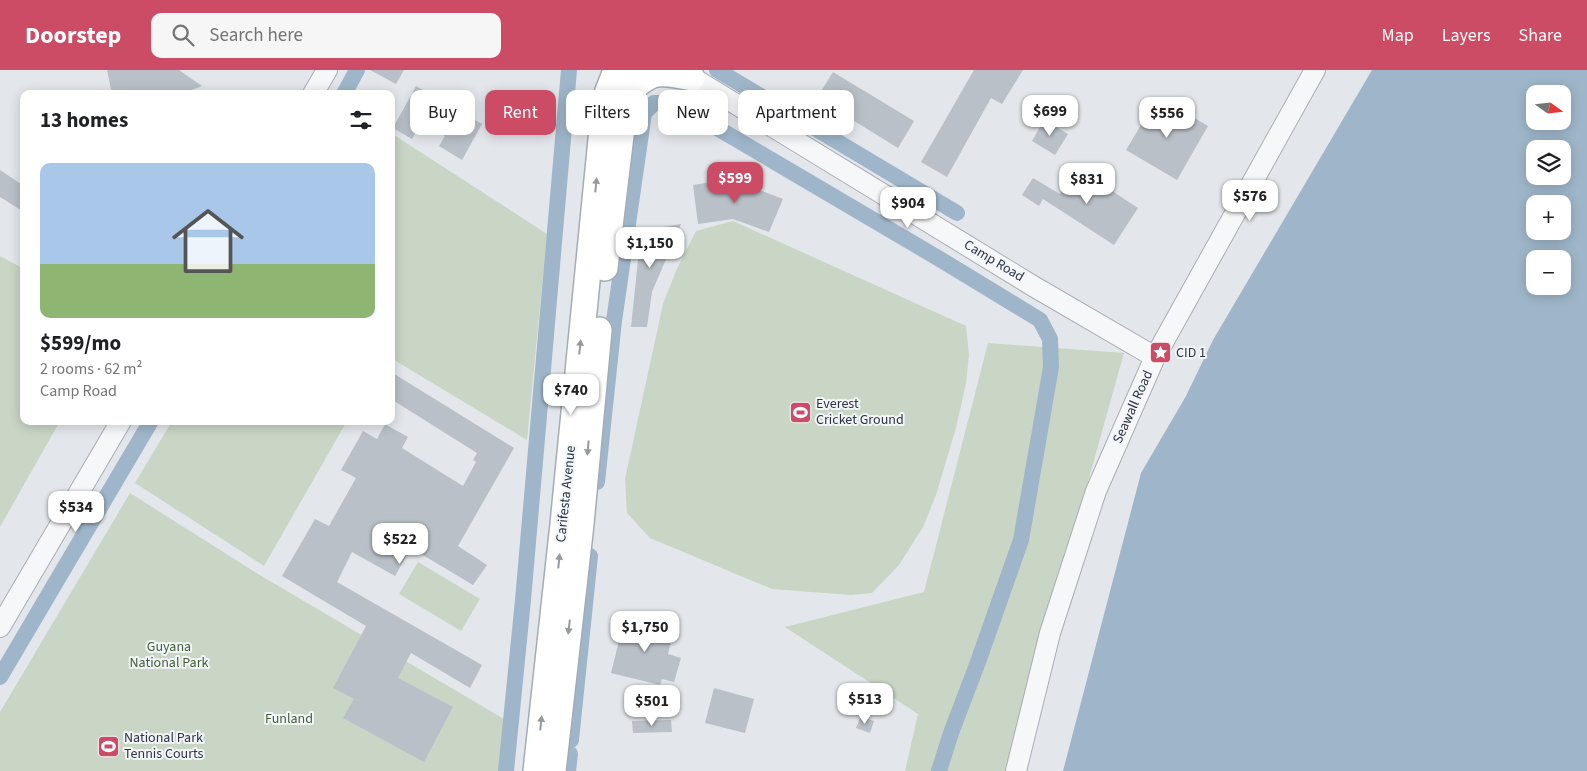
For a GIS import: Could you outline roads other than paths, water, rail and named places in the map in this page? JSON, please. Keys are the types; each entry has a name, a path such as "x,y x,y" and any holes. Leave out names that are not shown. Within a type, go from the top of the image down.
{"main road":[{"path":"606,70 614,90"},
{"name":"Carifesta Avenue","path":"616,70 616,90"},
{"name":"Carifesta Avenue","path":"620,90 633,70"},
{"path":"625,90 649,74 658,72 686,74"},
{"name":"Carifesta Avenue","path":"536,771 562,534 611,135"},
{"name":"Carifesta Avenue","path":"553,771 581,524 606,257 614,135"}],"street":[{"path":"315,90 327,70"},
{"name":"Seawall Road","path":"1016,771 1050,633 1096,491 1155,357 1315,70"},
{"name":"Camp Road","path":"686,74 1033,286 1155,357"},
{"path":"0,627 120,425"}],"water":[{"path":"1372,70 1587,70 1587,771 1063,771 1141,473 1186,396 1213,340"}],"waterway":[{"path":"346,90 357,70"},
{"path":"506,771 523,600 569,70"},
{"path":"717,70 957,213"},
{"path":"597,482 614,321 644,113 654,103 670,103 702,119 1040,320 1050,339 1051,367 1021,540 939,771"},
{"path":"0,677 149,425"},
{"path":"571,740 590,556"},
{"path":"568,771 570,754"}],"place":[{"name":"CID 1","path":"1160,353"},
{"name":"Everest Cricket Ground","path":"800,412"},
{"name":"National Park Tennis Courts","path":"108,746"}],"park label":[{"name":"Guyana National Park","path":"169,656"},
{"name":"Funland","path":"289,719"}]}
